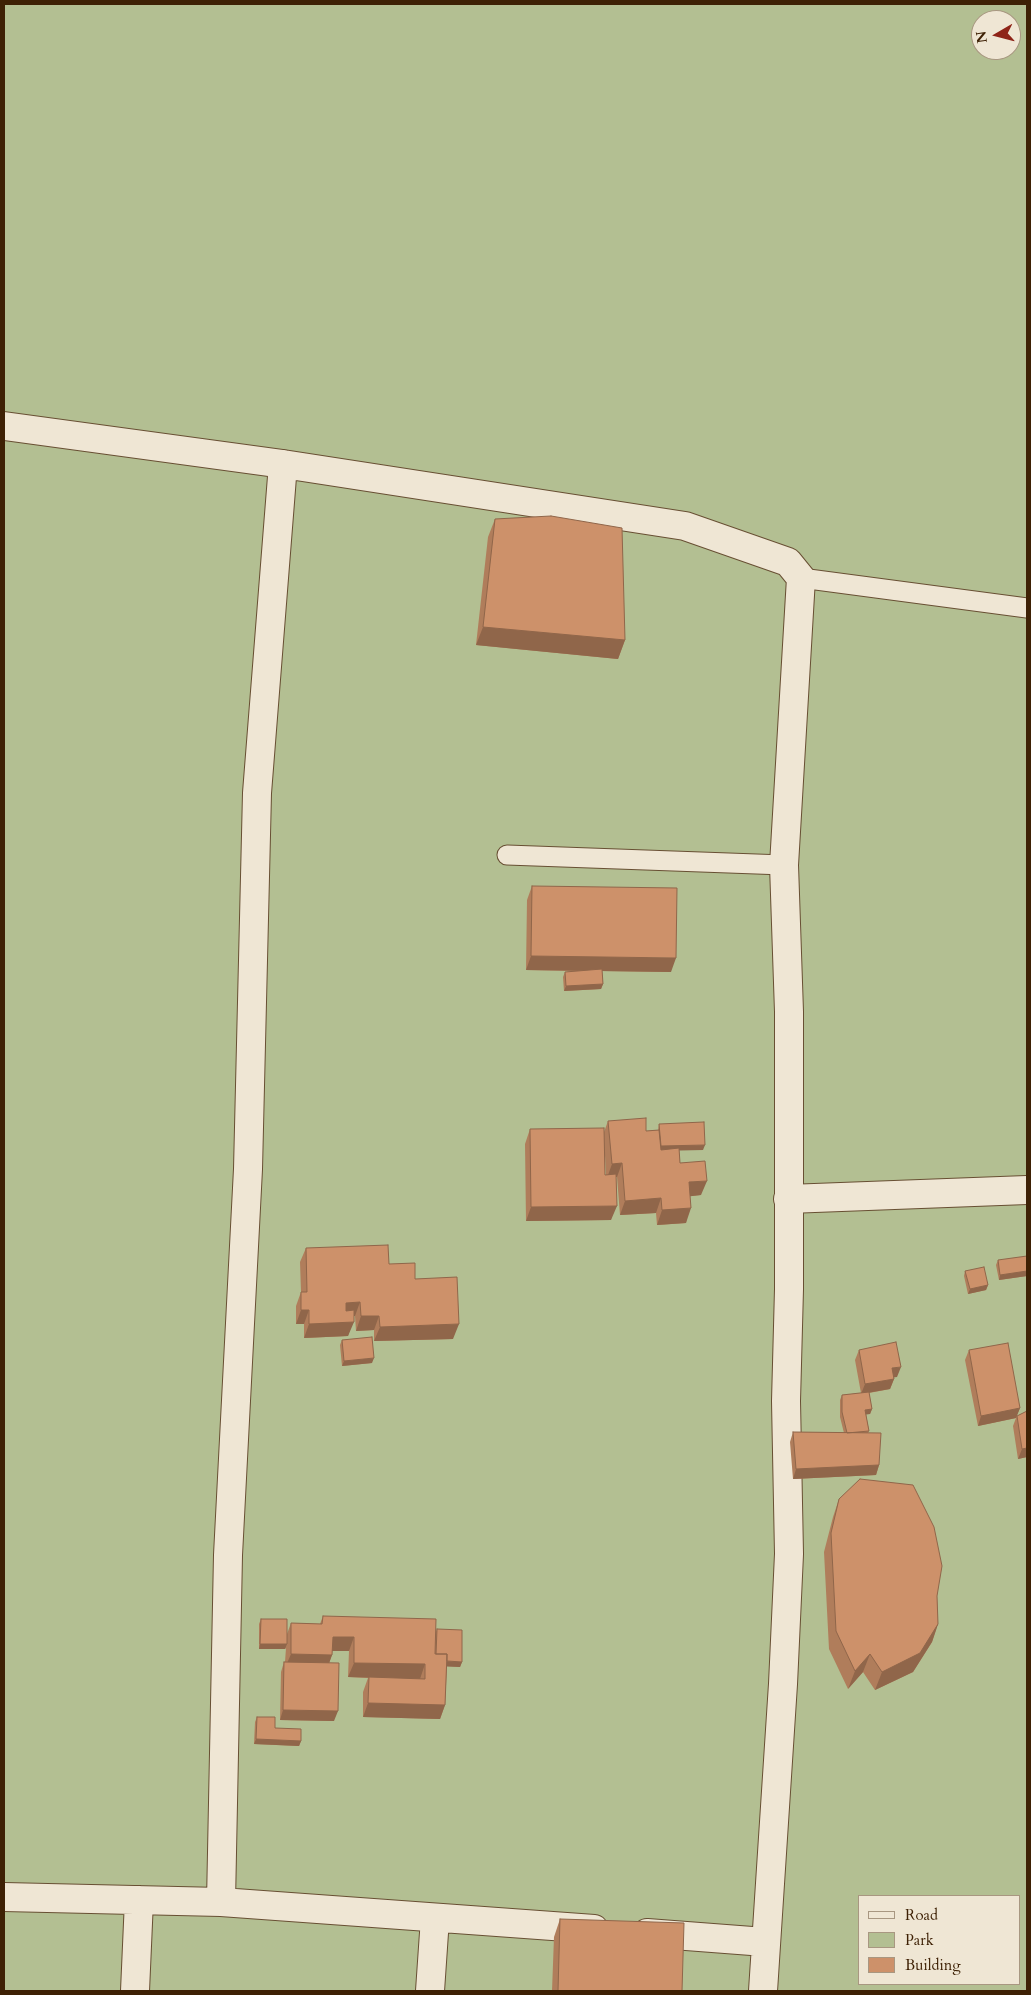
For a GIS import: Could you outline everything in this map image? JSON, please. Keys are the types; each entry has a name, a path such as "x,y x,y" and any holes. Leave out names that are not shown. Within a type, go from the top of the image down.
{"street":[{"path":"4,426 283,464 685,526 788,562 802,578 784,865 789,1012 789,1289 786,1401 789,1554 784,1684 762,1991"},
{"path":"221,1902 228,1555 248,1169 258,793 283,464"},
{"path":"788,1199 1027,1190"},
{"path":"4,1897 221,1902 765,1942"},
{"path":"135,1991 139,1900"},
{"path":"430,1991 435,1918"}],"lane":[{"path":"802,578 1027,608"},
{"path":"507,855 784,865"}],"green space":[{"path":"4,4 1027,4 1027,1991 4,1991"}],"building":[{"path":"551,516 622,528 625,640 483,627 495,519"},
{"path":"532,886 677,888 676,958 531,956"},
{"path":"602,969 603,984 566,986 565,972"},
{"path":"646,1118 646,1131 659,1130 661,1150 679,1148 680,1163 705,1161 707,1181 689,1182 691,1208 662,1210 661,1198 625,1201 622,1163 612,1164 608,1121"},
{"path":"704,1122 705,1145 661,1146 659,1124"},
{"path":"604,1128 605,1175 616,1174 617,1206 531,1207 530,1129"},
{"path":"388,1245 389,1264 415,1263 415,1279 457,1277 459,1324 380,1327 379,1316 361,1316 360,1302 346,1303 346,1311 354,1310 354,1322 309,1324 309,1310 301,1310 301,1292 307,1292 306,1248"},
{"path":"1027,1256 1027,1271 1000,1275 998,1260"},
{"path":"984,1267 988,1285 970,1289 965,1271"},
{"path":"372,1337 374,1358 344,1361 342,1340"},
{"path":"896,1342 901,1367 892,1368 894,1379 865,1384 859,1350"},
{"path":"1008,1343 1020,1408 981,1416 969,1350"},
{"path":"869,1392 872,1409 865,1410 869,1431 847,1433 842,1412 842,1395"},
{"path":"1027,1411 1027,1448 1022,1449 1017,1416"},
{"path":"793,1432 881,1433 879,1465 796,1469"},
{"path":"860,1479 913,1485 934,1527 942,1566 937,1596 938,1624 920,1653 882,1672 870,1654 855,1671 836,1631 831,1533 839,1499"},
{"path":"323,1616 436,1619 435,1654 447,1654 445,1705 368,1703 369,1677 425,1679 425,1664 354,1663 354,1637 333,1637 332,1655 291,1654 291,1623 322,1624"},
{"path":"261,1619 287,1619 287,1644 260,1644"},
{"path":"437,1629 462,1630 462,1662 447,1661 447,1654 436,1654"},
{"path":"284,1662 339,1663 338,1711 283,1710"},
{"path":"257,1717 275,1717 275,1728 301,1729 301,1741 256,1739"},
{"path":"560,1919 684,1923 682,1991 558,1991"}]}
